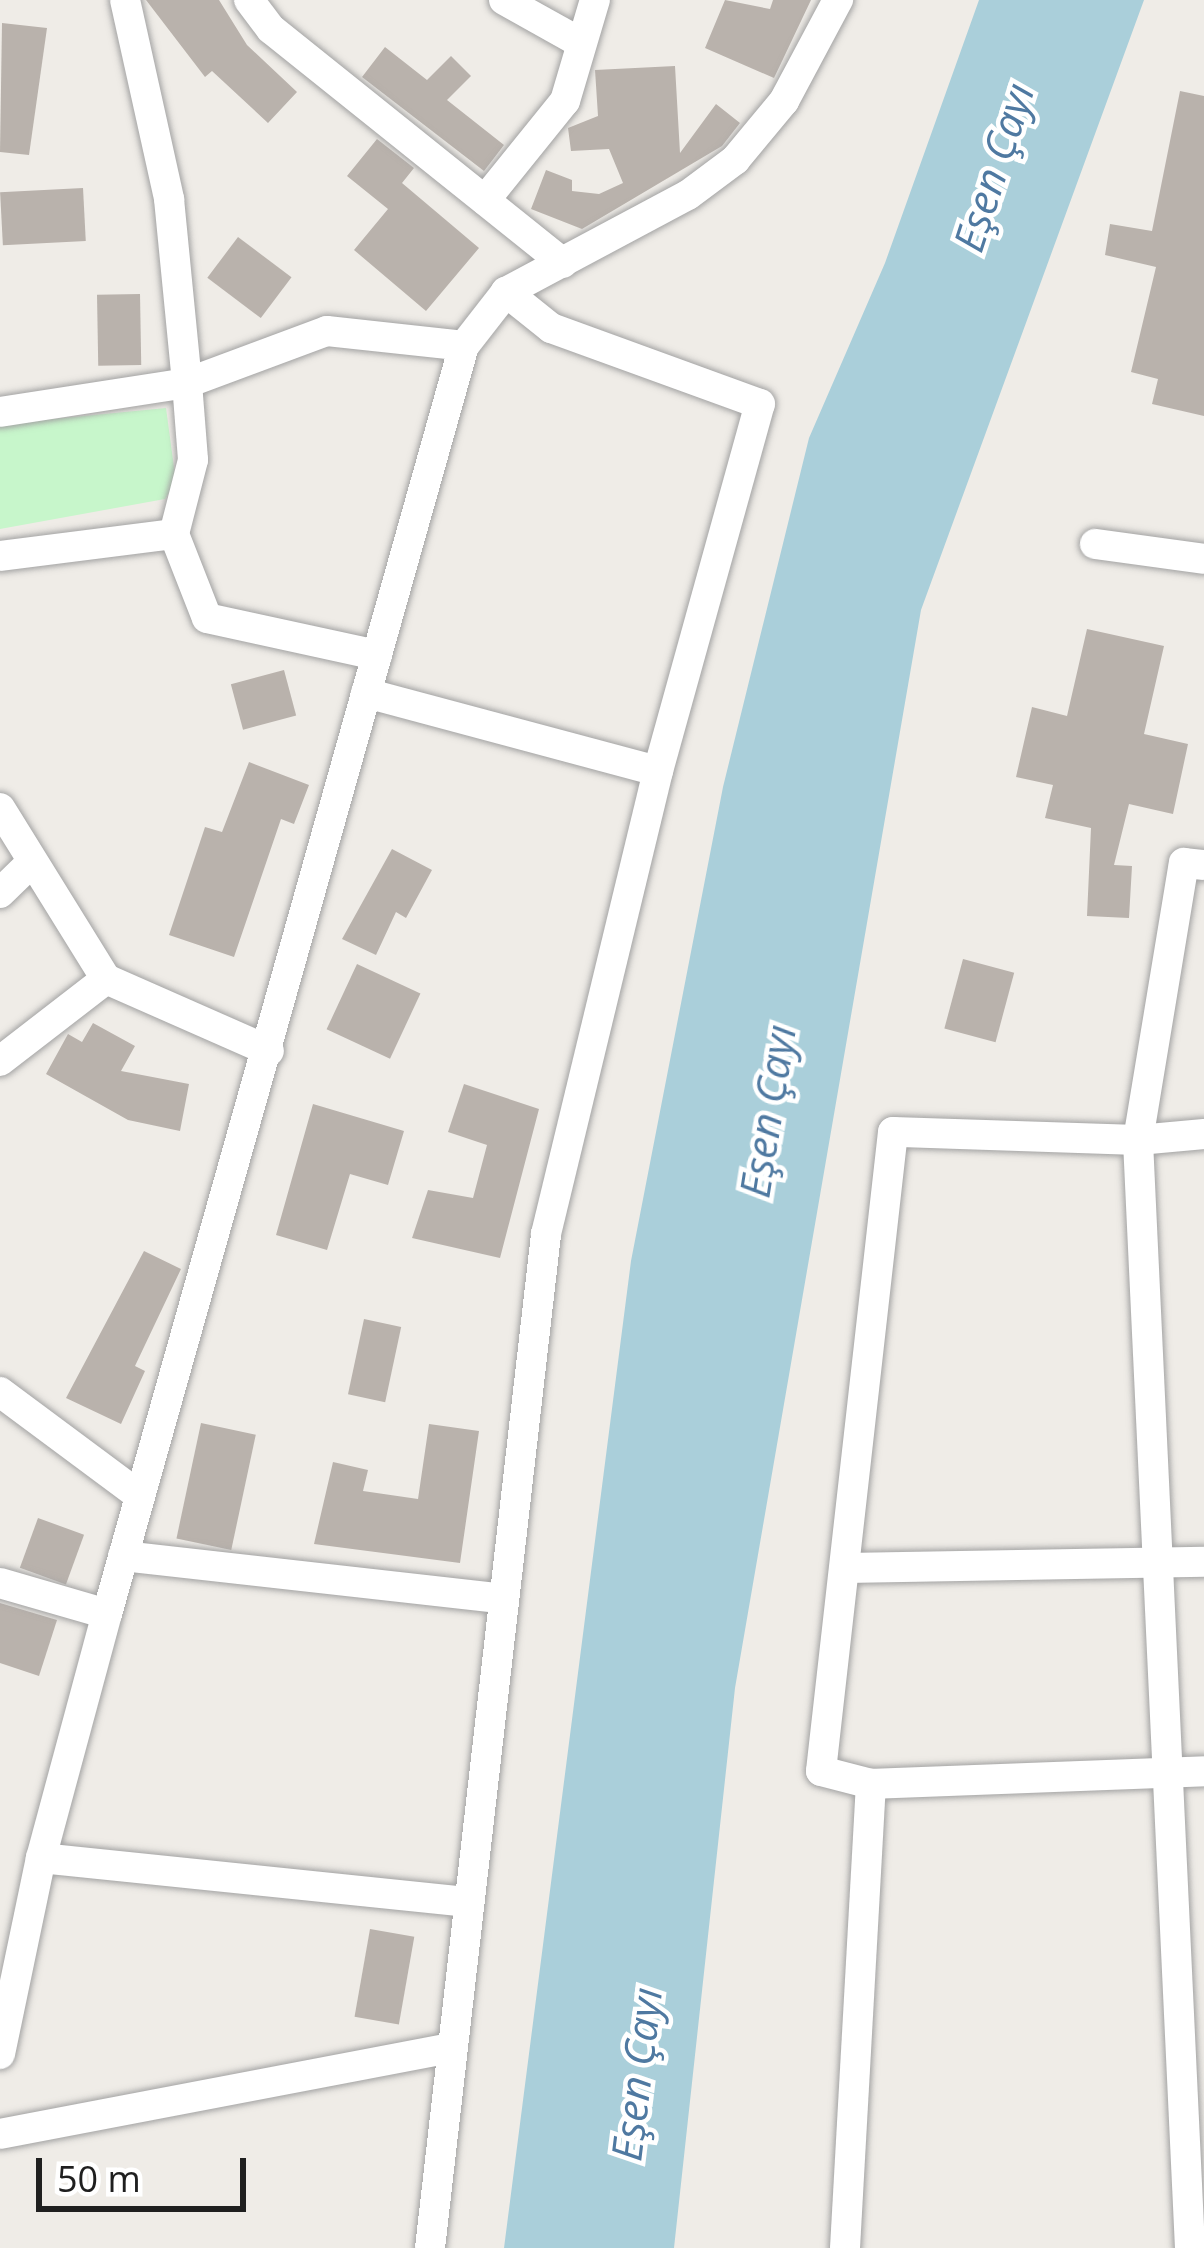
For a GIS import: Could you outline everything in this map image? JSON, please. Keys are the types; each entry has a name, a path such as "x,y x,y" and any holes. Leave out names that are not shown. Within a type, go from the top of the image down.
{"street":[{"path":"125,0 169,199 187,383 193,460 174,534 207,618 377,655"},
{"path":"249,0 271,29 563,262"},
{"path":"504,0 581,44"},
{"path":"485,200 565,101 595,0"},
{"path":"0,2054 13,1922 41,1858 464,346 506,292 688,194 735,160 784,101 838,0"},
{"path":"430,2248 449,2048 546,1234 658,771 760,404 551,328 506,292"},
{"path":"0,412 187,383 328,331 464,346"},
{"path":"0,556 174,534"},
{"path":"1095,544 1204,559"},
{"path":"366,693 658,771"},
{"path":"0,808 106,980 269,1051"},
{"path":"1190,2248 1190,1953 1168,1774 1138,1140 1184,862 1204,865"},
{"path":"0,892 31,863"},
{"path":"0,1060 106,980"},
{"path":"1204,1134 1138,1140 893,1132 821,1771 871,1784 1204,1771"},
{"path":"0,1392 140,1496"},
{"path":"123,1556 504,1599"},
{"path":"846,1568 1204,1562"},
{"path":"0,1583 106,1614"},
{"path":"845,2248 871,1784"},
{"path":"41,1858 466,1901"},
{"path":"0,2134 449,2048"}],"green space":[{"path":"166,408 176,482 165,499 0,529 0,424"}],"water":[{"name":"Eşen Çayı","path":"979,0 1144,0 921,610 735,1688 674,2248 504,2248 631,1261 723,787 809,438 885,263"}],"building":[{"path":"146,0 219,0 247,45 297,92 268,123 212,71 205,77"},
{"path":"725,0 770,9 773,0 811,0 774,78 705,48"},
{"path":"2,23 47,28 29,155 0,152"},
{"path":"385,47 427,80 451,56 471,76 447,100 504,145 484,171 362,77"},
{"path":"675,66 680,153 716,104 740,123 722,146 582,229 531,209 546,170 572,180 572,191 599,194 623,183 609,149 571,151 568,128 598,116 595,70"},
{"path":"1180,91 1204,96 1204,416 1152,404 1158,379 1131,372 1156,267 1105,255 1110,224 1152,231"},
{"path":"377,139 414,168 402,183 479,248 426,311 354,250 388,209 347,176"},
{"path":"83,188 86,241 3,245 0,192"},
{"path":"238,237 292,277 261,318 207,278"},
{"path":"140,294 141,365 98,366 97,295"},
{"path":"1087,629 1164,646 1144,734 1188,744 1173,814 1129,804 1114,865 1132,866 1129,918 1087,916 1091,828 1045,818 1053,785 1016,777 1032,707 1067,716"},
{"path":"284,670 296,715 243,730 231,684"},
{"path":"249,762 309,785 294,824 281,819 234,957 169,935 205,827 222,832"},
{"path":"392,849 432,870 406,918 396,912 376,955 342,939"},
{"path":"963,959 1014,973 996,1042 944,1029"},
{"path":"357,964 420,994 390,1059 327,1029"},
{"path":"93,1023 135,1046 121,1071 189,1084 180,1131 128,1120 46,1074 68,1034 82,1042"},
{"path":"464,1084 539,1109 500,1258 412,1238 428,1190 473,1198 487,1145 448,1132"},
{"path":"313,1104 404,1131 388,1185 350,1174 327,1250 276,1235"},
{"path":"144,1251 181,1269 135,1366 145,1371 121,1424 66,1398"},
{"path":"364,1319 401,1327 385,1402 348,1394"},
{"path":"201,1423 256,1435 231,1550 176,1538"},
{"path":"429,1424 479,1431 460,1563 314,1544 333,1462 368,1470 363,1491 418,1499"},
{"path":"38,1518 84,1535 66,1585 20,1568"},
{"path":"0,1603 57,1620 39,1676 0,1663"},
{"path":"370,1929 414,1937 399,2024 355,2017"}]}
